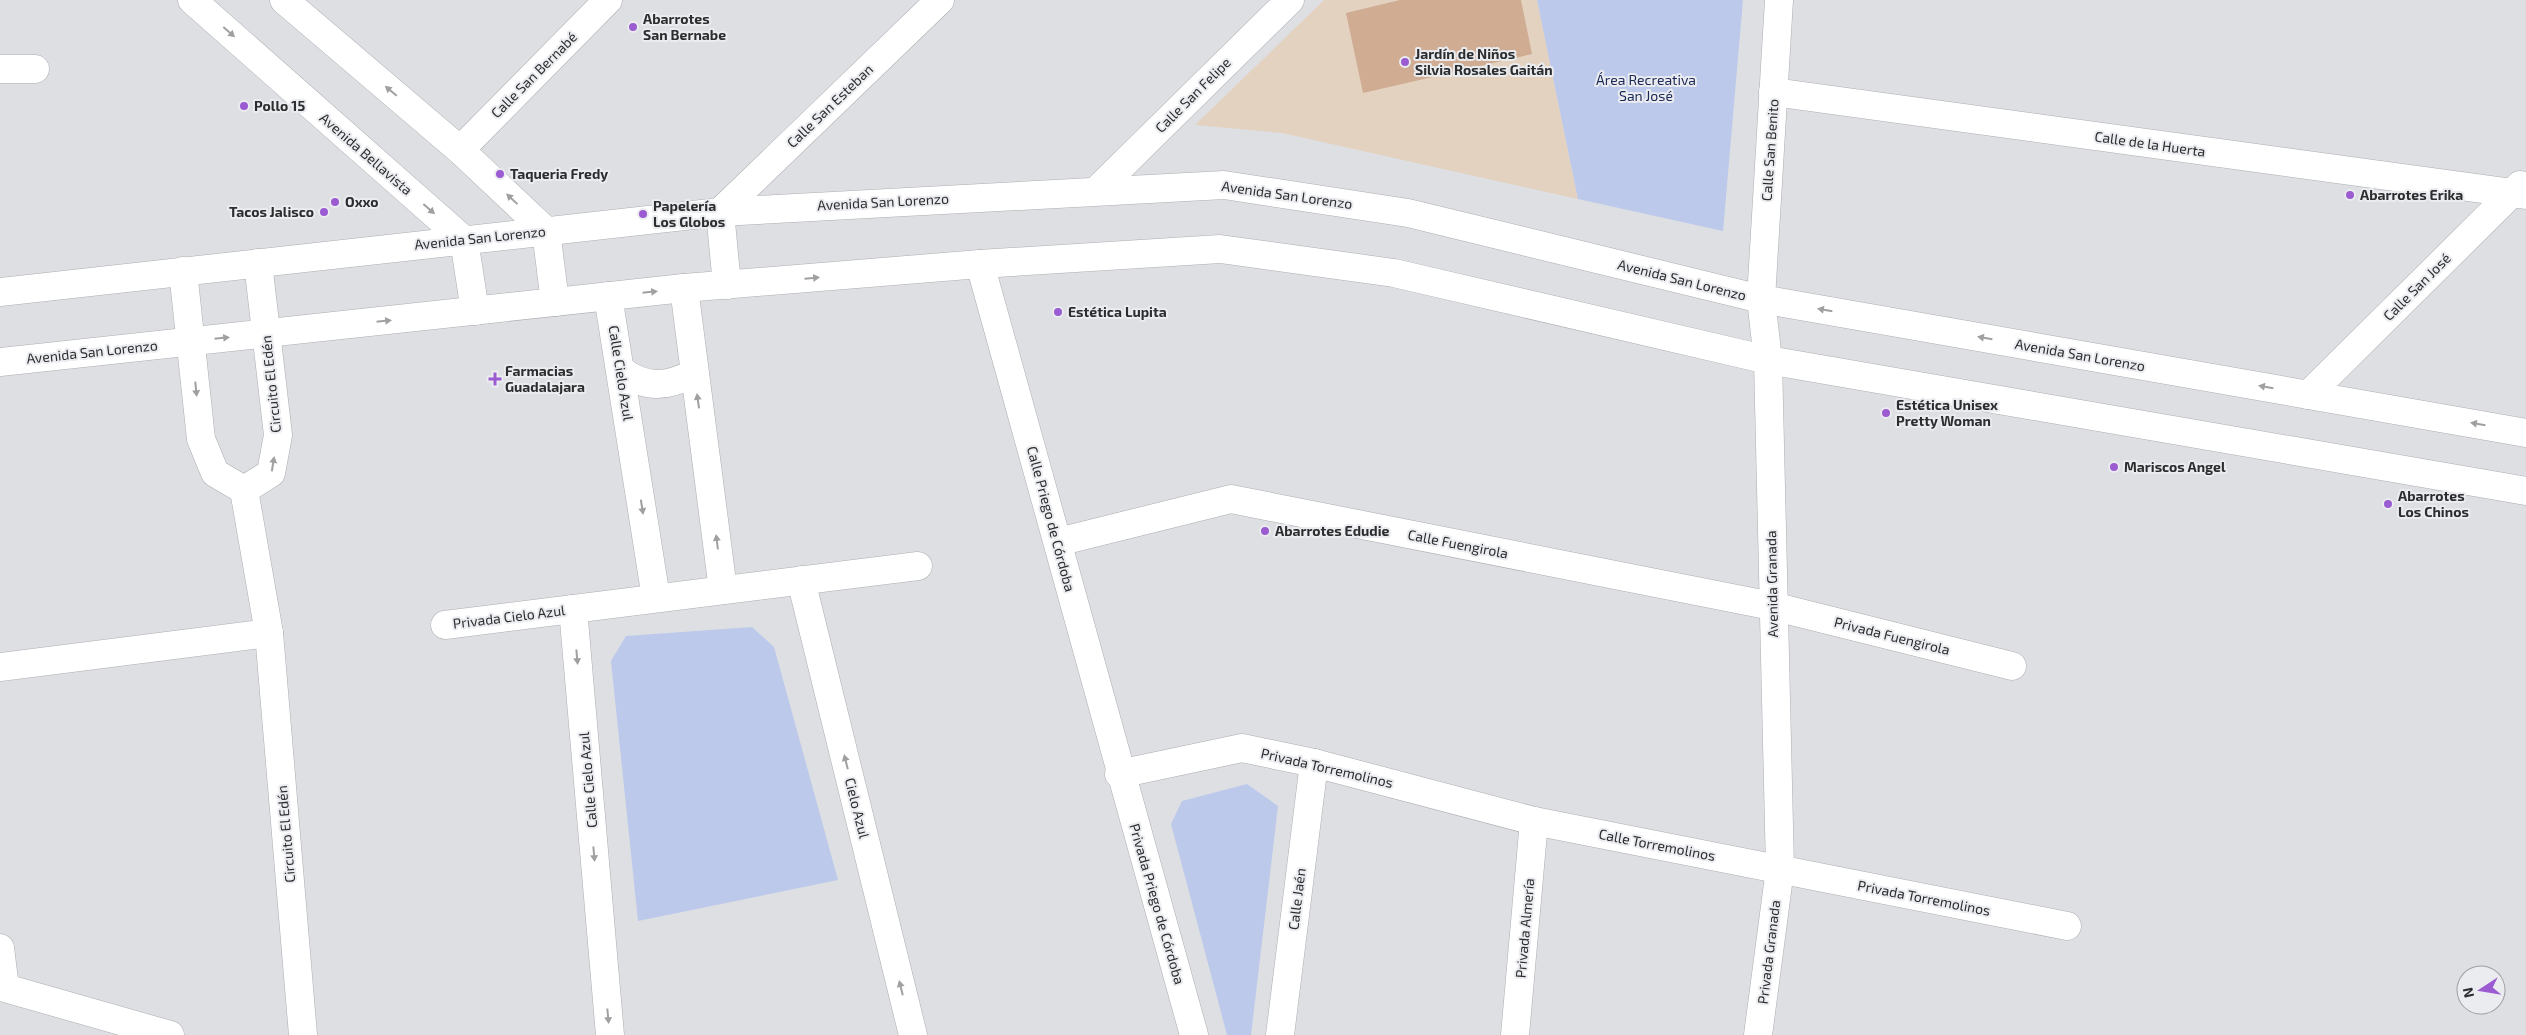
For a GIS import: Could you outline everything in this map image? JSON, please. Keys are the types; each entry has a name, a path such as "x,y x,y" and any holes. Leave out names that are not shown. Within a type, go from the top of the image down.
{"street":[{"name":"Avenida Bellavista","path":"192,0 464,240"},
{"path":"284,0 460,150 546,231 555,302"},
{"name":"Calle San Bernabé","path":"460,150 608,0"},
{"name":"Calle San Esteban","path":"720,212 940,0"},
{"name":"Calle San Felipe","path":"1097,190 1290,0"},
{"name":"Calle San Benito","path":"1760,299 1779,0"},
{"path":"0,69 35,69"},
{"name":"Calle de la Huerta","path":"1773,92 2521,190"},
{"name":"Avenida San Lorenzo","path":"0,292 720,212 1097,190 1224,185 1408,213 1760,299 2526,433"},
{"name":"Calle San José","path":"2308,395 2521,190"},
{"path":"720,212 727,284"},
{"path":"464,240 475,311"},
{"name":"Avenida San Lorenzo","path":"0,362 727,284 980,264 1220,249 1394,273 1768,360 2526,491"},
{"name":"Circuito El Edén","path":"258,263 278,435 271,473 244,490 269,633 303,1035"},
{"name":"Calle Priego de Córdoba","path":"980,264 1058,542 1119,774"},
{"path":"183,271 202,439 215,474 244,490"},
{"path":"684,288 723,590"},
{"name":"Calle Cielo Azul","path":"608,296 622,371 656,598"},
{"name":"Avenida Granada","path":"1760,299 1768,360 1772,606 1780,869"},
{"path":"622,371 644,384 656,385 669,384 694,373"},
{"name":"Calle Fuengirola","path":"1058,542 1232,499 1772,606"},
{"path":"573,609 918,566"},
{"name":"Cielo Azul","path":"801,580 913,1035"},
{"name":"Privada Fuengirola","path":"1772,606 2012,666"},
{"name":"Calle Cielo Azul","path":"573,609 610,1035"},
{"name":"Privada Cielo Azul","path":"445,625 573,609"},
{"path":"0,667 269,633"},
{"name":"Privada Torremolinos","path":"1119,774 1242,748 1314,763 1534,821"},
{"name":"Calle Jaén","path":"1280,1035 1314,763"},
{"name":"Privada Priego de Córdoba","path":"1119,774 1194,1035"},
{"name":"Calle Torremolinos","path":"1534,821 1780,869"},
{"name":"Privada Almería","path":"1515,1035 1534,821"},
{"name":"Privada Torremolinos","path":"1780,869 2067,926"},
{"name":"Privada Granada","path":"1758,1035 1780,869"},
{"path":"0,948 5,988 170,1035"}],"shaded area":[{"name":"Jardín de Niños Silvia Rosales Gaitán","path":"1324,0 1537,0 1578,199 1282,133 1195,125"}],"green space":[{"name":"Área Recreativa San José","path":"1537,0 1743,0 1723,231 1578,199"},
{"path":"752,627 774,647 838,880 638,921 611,661 626,636"},
{"path":"1247,784 1278,806 1251,1035 1227,1035 1171,824 1182,801"}],"building":[{"path":"1400,0 1521,0 1532,54 1363,93 1346,13"}],"place":[{"name":"Abarrotes San Bernabe","path":"633,27"},
{"name":"Jardín de Niños Silvia Rosales Gaitán","path":"1405,62"},
{"name":"Pollo 15","path":"244,106"},
{"name":"Taqueria Fredy","path":"500,174"},
{"name":"Abarrotes Erika","path":"2350,195"},
{"name":"Oxxo","path":"335,202"},
{"name":"Tacos Jalisco","path":"324,212"},
{"name":"Papelería Los Globos","path":"643,214"},
{"name":"Estética Lupita","path":"1058,312"},
{"name":"Farmacias Guadalajara","path":"495,379"},
{"name":"Estética Unisex Pretty Woman","path":"1886,413"},
{"name":"Mariscos Angel","path":"2114,467"},
{"name":"Abarrotes Los Chinos","path":"2388,504"},
{"name":"Abarrotes Edudie","path":"1265,531"}]}
